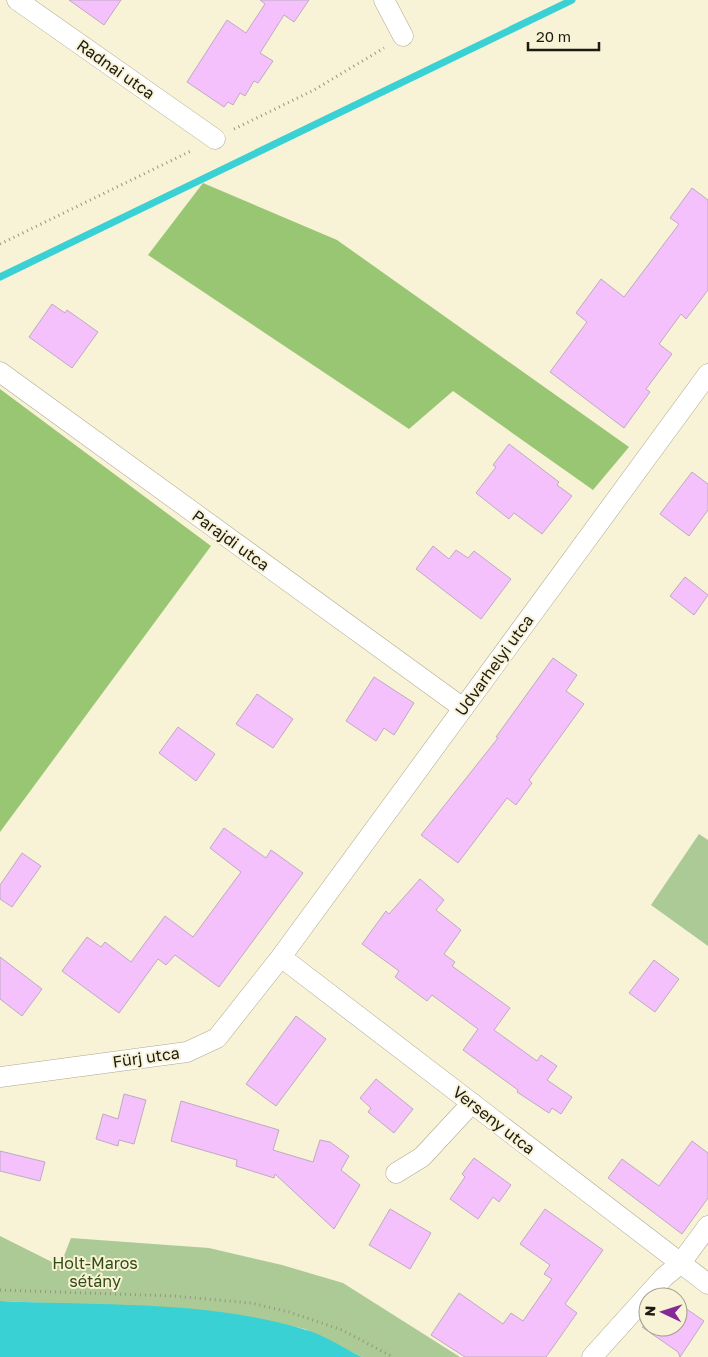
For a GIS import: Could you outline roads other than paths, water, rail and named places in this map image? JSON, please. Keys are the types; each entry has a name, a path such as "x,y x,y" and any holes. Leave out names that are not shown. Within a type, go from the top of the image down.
{"street":[{"name":"Radnai utca","path":"16,0 215,139"},
{"path":"384,0 403,36"},
{"name":"Parajdi utca","path":"0,372 463,708"},
{"name":"Udvarhelyi utca","path":"280,957 708,374"},
{"name":"Fürj utca","path":"0,1077 187,1052 217,1038 280,957"},
{"name":"Verseny utca","path":"280,957 708,1284"},
{"path":"396,1173 422,1157 472,1103"},
{"path":"592,1357 664,1277 680,1264 708,1226"}],"water":[{"path":"0,1301 153,1306 229,1313 310,1331 362,1357 0,1357"}],"waterway":[{"path":"0,277 572,0"}],"park label":[{"name":"Holt-Maros sétány","path":"95,1272"}]}
